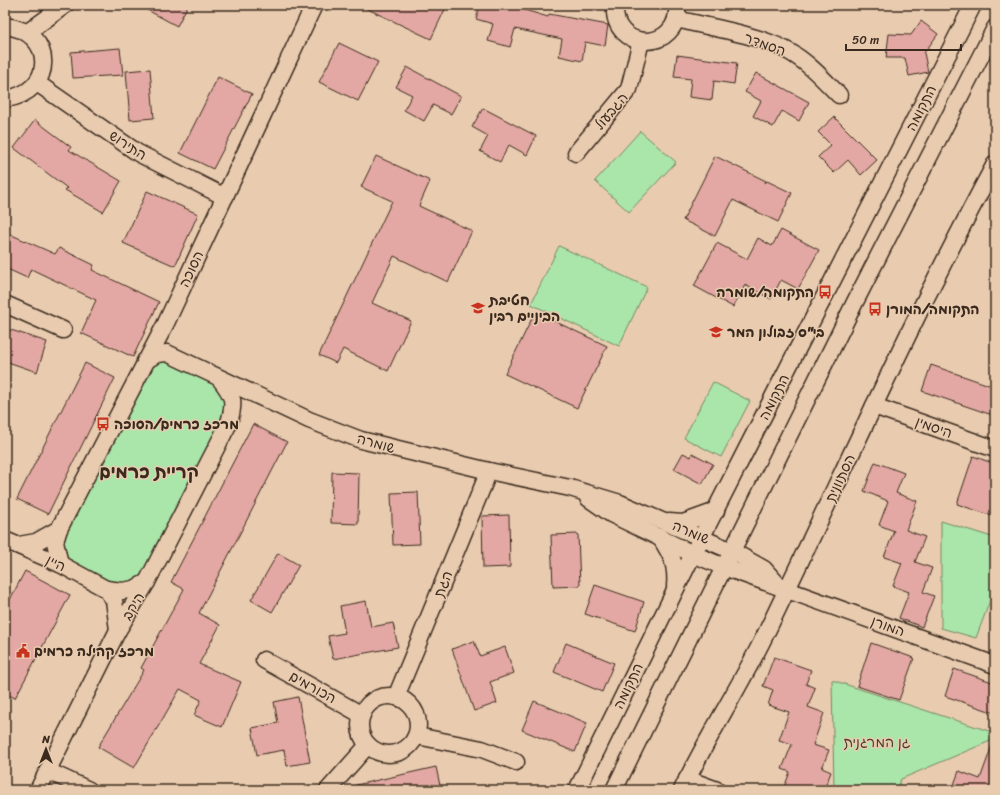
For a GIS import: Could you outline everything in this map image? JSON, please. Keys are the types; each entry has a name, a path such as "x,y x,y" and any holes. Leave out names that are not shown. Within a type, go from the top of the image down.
{"street":[{"path":"28,32 65,5"},
{"name":"הסוכה","path":"60,564 55,542 59,529 166,322 314,5"},
{"path":"615,5 617,22 622,31 631,38 641,41 658,39 672,28 677,12"},
{"name":"התקומה","path":"577,790 693,554 973,5"},
{"name":"הסמדר","path":"677,12 788,51 815,70 839,95"},
{"path":"5,26 17,27 28,32 36,40 42,56 42,73 37,83 28,92 17,98 5,99"},
{"name":"התקומה","path":"614,790 851,309 995,28"},
{"name":"הגבעול","path":"576,152 629,89 641,41"},
{"name":"התירוש","path":"37,83 138,152 224,197"},
{"name":"הסתוונית","path":"685,785 767,632 783,588 964,221 995,164"},
{"path":"5,304 63,330"},
{"name":"שומרה","path":"166,322 169,342 183,358"},
{"name":"שומרה","path":"146,361 157,354 168,353 183,358 220,379 309,420 361,440 489,471 570,488 620,503 732,551"},
{"name":"היקב","path":"38,790 118,630 147,582 229,424 234,406 232,394 220,379"},
{"name":"היקב","path":"229,424 242,409 251,402 266,400"},
{"name":"היסמין","path":"874,406 995,449"},
{"name":"הגת","path":"396,697 489,471"},
{"name":"שומרה","path":"581,492 611,514 693,554 724,567"},
{"path":"666,522 683,523 716,511"},
{"path":"745,523 745,539 753,556 763,568"},
{"path":"12,542 36,542 59,529"},
{"path":"660,537 669,552 676,570 675,591"},
{"name":"היין","path":"12,542 60,564 106,589 122,591 134,589 147,582"},
{"name":"המורן","path":"732,551 763,568 783,588"},
{"name":"המורן","path":"724,567 995,665"},
{"path":"106,589 114,600 118,630"},
{"name":"הכורמים","path":"264,660 362,714"},
{"path":"388,696 396,697 405,701 412,707 418,721 417,736 412,744 395,754 380,752 368,745 360,730 362,714 372,702 388,696"},
{"path":"417,736 482,749 516,762"},
{"path":"328,790 368,745"},
{"path":"48,770 89,790"},
{"path":"685,785 717,790"}],"green space":[{"path":"640,131 676,162 629,212 595,181"},
{"path":"559,246 647,287 619,346 531,304"},
{"path":"157,354 220,379 233,406 147,582 122,591 60,564 59,529"},
{"path":"713,382 750,401 721,457 684,438"},
{"path":"941,521 995,538 995,587 976,638 941,628"},
{"name":"גן המרגנית","path":"832,680 995,733 995,739 901,779 897,790 834,790"}],"building":[{"path":"138,5 188,5 177,26"},
{"path":"359,5 447,5 431,39"},
{"path":"480,5 508,5 548,17 549,14 608,25 605,46 585,42 582,61 559,56 562,39 515,29 510,47 488,41 493,24 476,19"},
{"path":"921,21 938,34 924,53 928,72 909,76 905,58 886,58 889,34 911,35"},
{"path":"339,43 378,62 358,101 319,82"},
{"path":"120,48 123,75 73,78 71,52"},
{"path":"677,55 737,63 734,84 714,81 712,100 689,97 691,79 674,77"},
{"path":"407,67 461,96 451,114 433,105 424,121 404,110 412,95 396,87"},
{"path":"150,69 154,118 130,120 126,71"},
{"path":"756,73 809,102 799,121 782,111 773,127 753,116 761,101 745,92"},
{"path":"218,77 252,94 213,169 180,153"},
{"path":"483,108 536,136 527,155 509,145 500,162 480,151 488,136 472,127"},
{"path":"834,117 877,160 861,175 848,160 834,173 818,157 831,145 818,132"},
{"path":"35,120 71,147 69,150 121,181 103,212 65,190 67,188 14,148"},
{"path":"376,156 430,181 419,206 472,231 448,282 394,256 372,303 411,321 388,371 343,349 336,363 319,355 392,201 361,187"},
{"path":"715,156 766,181 765,183 767,181 792,193 778,222 733,200 715,236 683,220"},
{"path":"147,191 198,214 175,266 123,243"},
{"path":"781,230 819,250 798,289 781,280 771,299 745,285 733,307 694,286 717,243 747,259 758,238 772,246"},
{"path":"5,232 55,254 59,248 94,265 92,270 159,302 133,357 81,333 96,300 31,269 27,278 5,268"},
{"path":"535,312 607,346 577,408 505,374"},
{"path":"5,328 47,342 37,372 5,361"},
{"path":"85,363 115,378 48,514 17,499"},
{"path":"931,365 995,387 995,416 922,391"},
{"path":"253,424 287,442 199,613 220,625 199,664 241,682 222,727 194,715 201,700 180,689 134,768 98,747 144,670 141,668 184,589 171,582"},
{"path":"683,453 691,457 692,453 713,464 702,484 674,469"},
{"path":"973,456 995,464 995,517 957,504"},
{"path":"875,462 904,473 896,493 917,501 906,530 925,537 915,562 932,568 923,592 934,596 922,627 899,618 909,592 893,586 902,563 884,557 894,531 879,525 888,501 864,491"},
{"path":"332,472 359,473 358,524 331,523"},
{"path":"418,492 420,544 393,545 391,493"},
{"path":"509,515 510,567 483,568 482,516"},
{"path":"578,534 580,586 553,587 551,535"},
{"path":"278,553 299,565 272,612 251,600"},
{"name":"מרכז קהילה כרמים","path":"25,571 70,595 15,698 5,693 5,609"},
{"path":"595,585 644,602 635,631 585,614"},
{"path":"366,601 371,627 393,623 398,647 333,659 328,636 345,633 340,606"},
{"path":"474,641 480,656 505,647 514,673 490,682 497,703 474,711 452,649"},
{"path":"566,643 614,663 602,692 554,672"},
{"path":"871,643 914,658 899,700 857,686"},
{"path":"774,657 811,670 806,684 815,688 808,707 824,713 813,745 829,750 822,768 831,772 824,790 783,790 790,772 782,769 792,744 779,740 789,712 768,705 773,690 763,686"},
{"path":"954,669 995,683 995,713 945,696"},
{"path":"298,697 310,762 287,766 284,750 257,755 252,728 278,723 274,702"},
{"path":"534,701 587,723 575,752 522,730"},
{"path":"993,743 995,743 995,790 952,790 959,771 980,779"},
{"path":"436,767 441,790 356,790 356,785"}],"place":[{"name":"התקומה/שומרה","path":"825,292"},
{"name":"חטיבת הביניים רבין","path":"478,308"},
{"name":"התקומה/המורן","path":"875,309"},
{"name":"בי\"ס זבולון המר","path":"716,332"},
{"name":"מרכז כרמים/הסוכה","path":"103,424"},
{"name":"מרכז קהילה כרמים","path":"23,651"}],"district":[{"name":"קריית כרמים","path":"149,472"}]}
